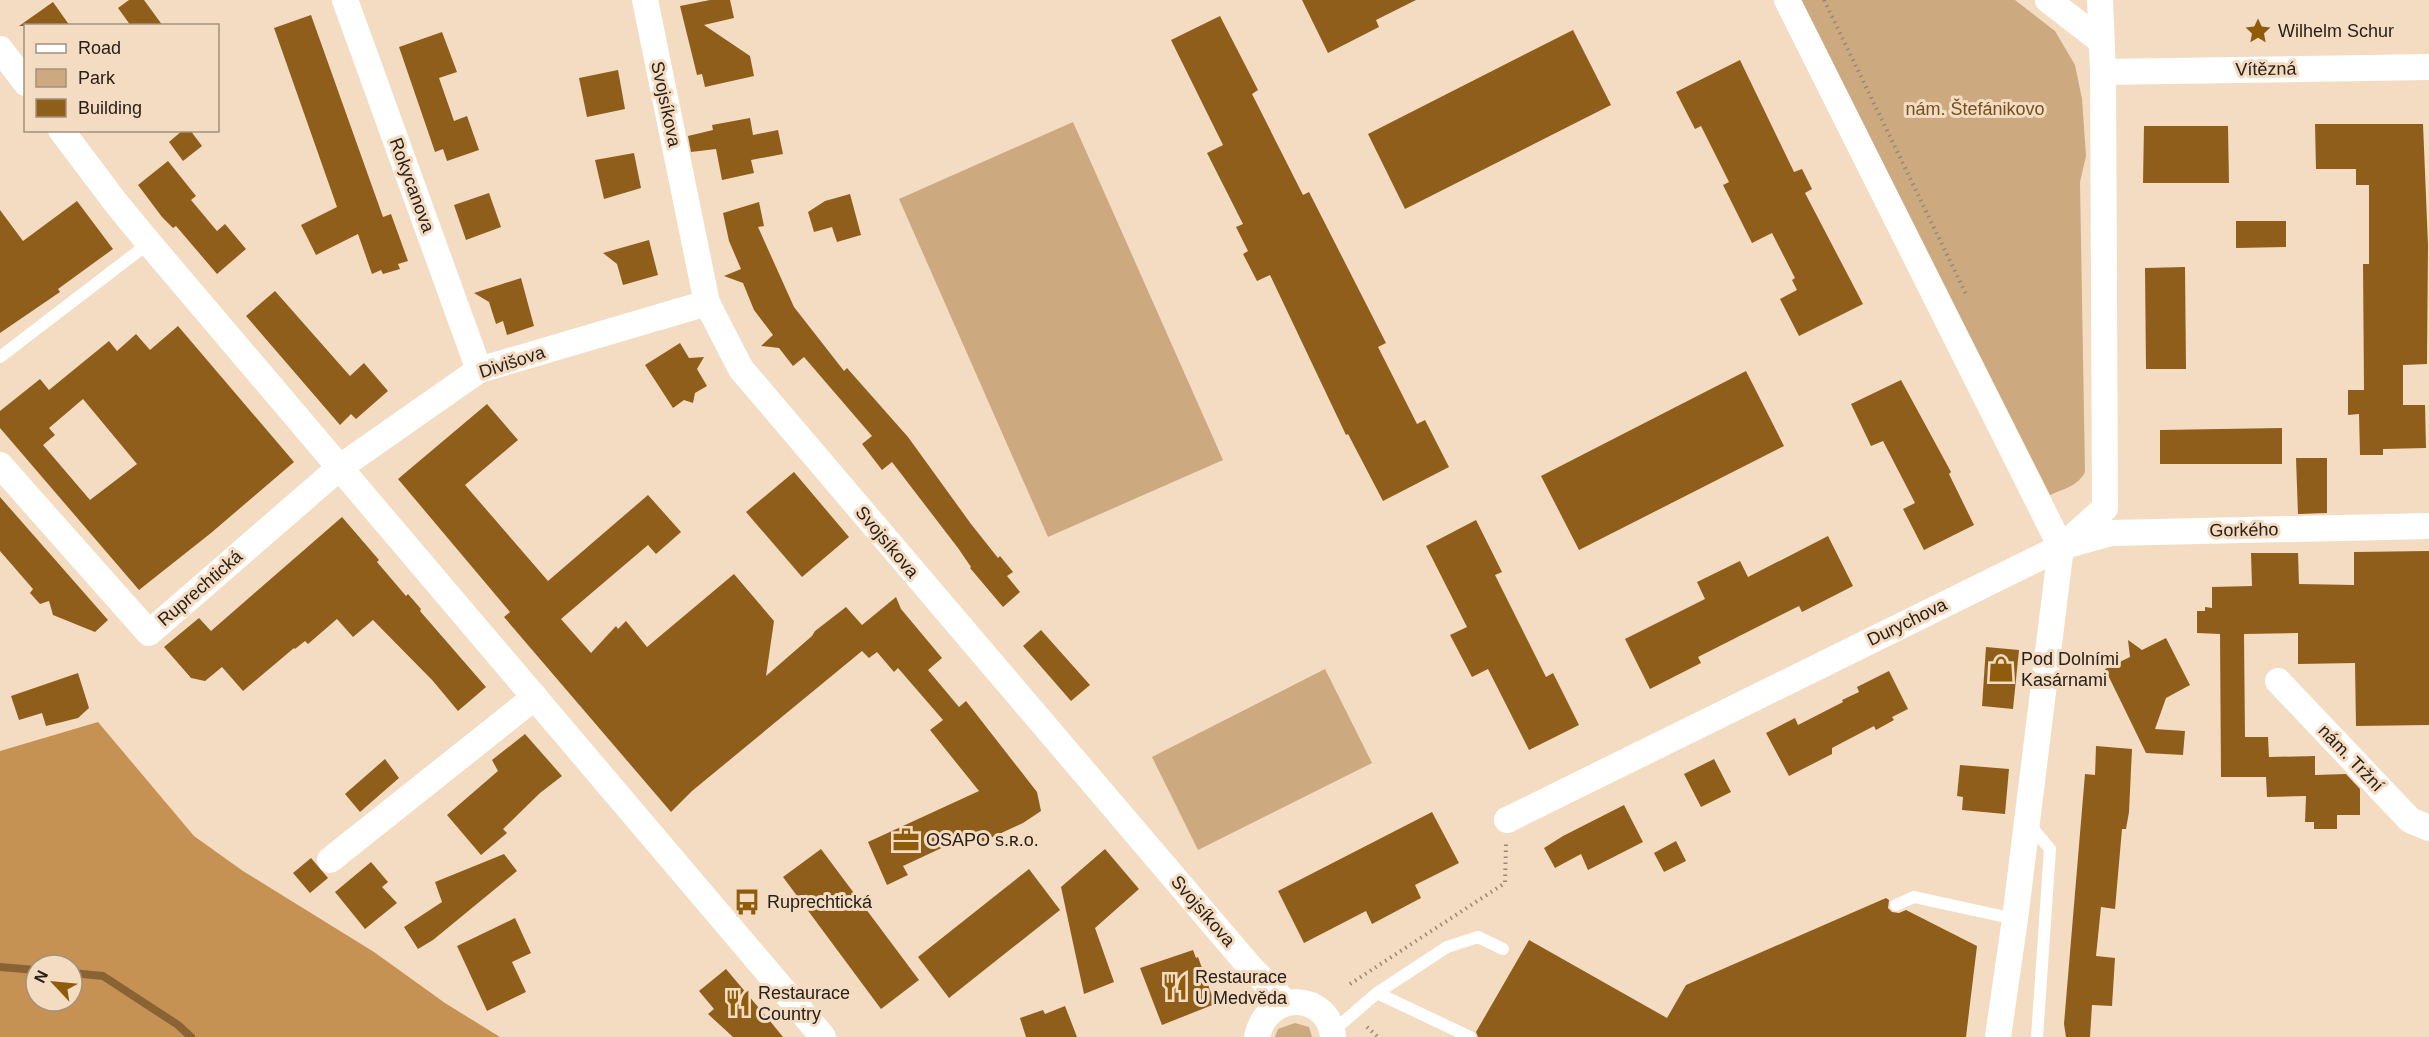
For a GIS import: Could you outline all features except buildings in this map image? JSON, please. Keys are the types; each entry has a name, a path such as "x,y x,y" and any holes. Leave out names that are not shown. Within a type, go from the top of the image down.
{"street":[{"name":"Rokycanova","path":"345,0 479,370"},
{"name":"Svojsíkova","path":"645,0 707,303 741,369 1260,978 1286,1003"},
{"path":"1787,0 2061,547 2015,919 1998,1037"},
{"path":"2048,0 2101,41"},
{"path":"2061,547 2105,508 2103,72 2100,0"},
{"path":"0,49 24,80"},
{"name":"Vítězná","path":"2103,72 2429,67"},
{"path":"63,132 149,243 823,1037"},
{"name":"Divišova","path":"339,468 479,370 707,303"},
{"name":"Ruprechtická","path":"0,465 149,633 339,468"},
{"name":"Gorkého","path":"2061,547 2111,533 2429,526"},
{"name":"Durychova","path":"1506,820 2061,547"},
{"name":"nám. Tržní","path":"2278,681 2410,820 2429,828"},
{"path":"330,860 535,698"},
{"path":"1257,1037 1266,1016 1275,1008 1286,1003 1298,1002 1320,1011 1328,1020 1333,1034"}],"lane":[{"path":"0,357 149,243"},
{"path":"2026,820 2050,849 2037,1037"},
{"path":"1896,905 1914,897 2015,919"},
{"path":"1333,1034 1377,993 1447,947 1478,937 1503,949"},
{"path":"1377,993 1470,1037"}],"path":[{"path":"1824,0 1967,297"},
{"path":"1350,984 1505,883 1506,820"},
{"path":"1367,1027 1378,1037"}],"green space":[{"name":"nám. Štefánikovo","path":"1800,0 2015,0 2055,31 2075,65 2082,99 2086,156 2080,182 2085,472 2079,481 2070,487 2050,495"},
{"path":"1073,122 1223,460 1048,537 899,199"},
{"path":"1325,669 1372,763 1198,850 1152,757"},
{"path":"1295,1023 1309,1027 1312,1037 1275,1037 1278,1029"}],"shaded area":[{"path":"98,722 194,836 243,871 374,952 445,1003 500,1037 0,1037 0,751"}],"waterway":[{"path":"0,967 24,969"},
{"path":"84,974 103,976 178,1025 191,1037"}],"place":[{"name":"Wilhelm Schur","path":"2258,31"},
{"name":"Pod Dolními Kasárnami","path":"2001,669"},
{"name":"OSAPO s.ʀ.ᴏ.","path":"906,840"},
{"name":"Ruprechtická","path":"747,902"},
{"name":"Restaurace U Medvěda","path":"1175,987"},
{"name":"Restaurace Country","path":"738,1003"}]}
